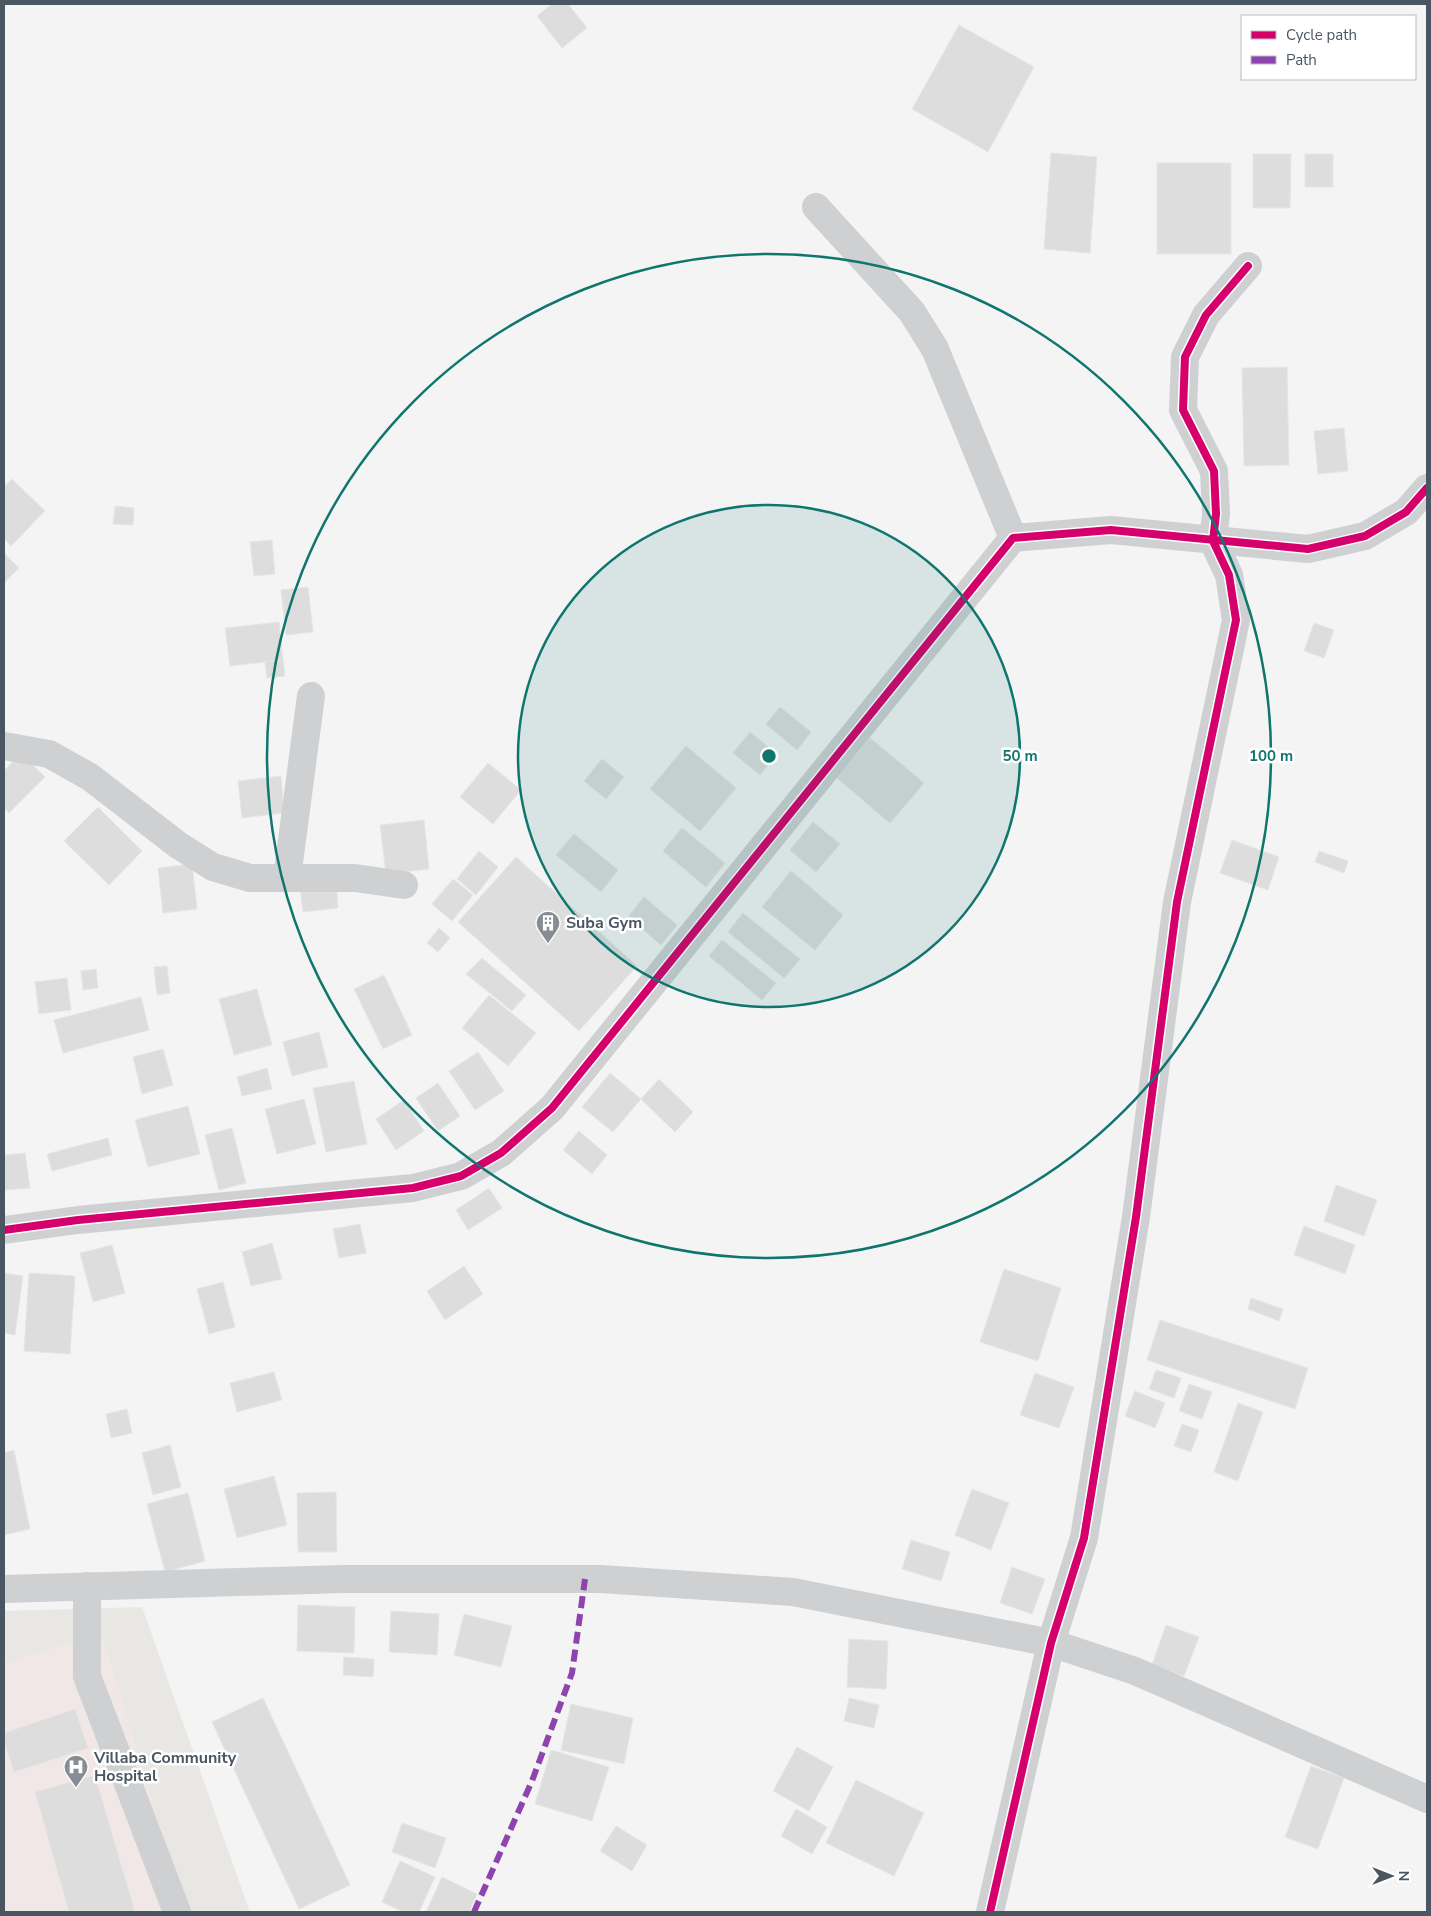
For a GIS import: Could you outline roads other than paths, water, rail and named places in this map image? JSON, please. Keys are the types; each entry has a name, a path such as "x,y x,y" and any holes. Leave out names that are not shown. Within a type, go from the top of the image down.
{"street":[{"path":"816,207 912,312 935,349 1013,538"},
{"path":"990,1912 1051,1643 1084,1538 1136,1217 1178,902 1236,620 1229,575 1213,541 1216,514 1214,471 1183,410 1185,357 1206,315 1248,266"},
{"path":"4,1230 98,1218 413,1188 461,1176 501,1153 552,1108 1013,538 1111,530 1308,549 1365,536 1406,512 1427,488"},
{"path":"287,878 311,696"},
{"path":"4,746 49,754 90,777 178,845 213,867 250,878 355,878 404,885"},
{"path":"4,1589 343,1579 601,1579 794,1592 1051,1643 1135,1672 1427,1799"},
{"path":"87,1586 86,1676 177,1912"}],"place":[{"name":"Suba Gym","path":"548,944"},
{"name":"Villaba Community Hospital","path":"76,1788"}]}
